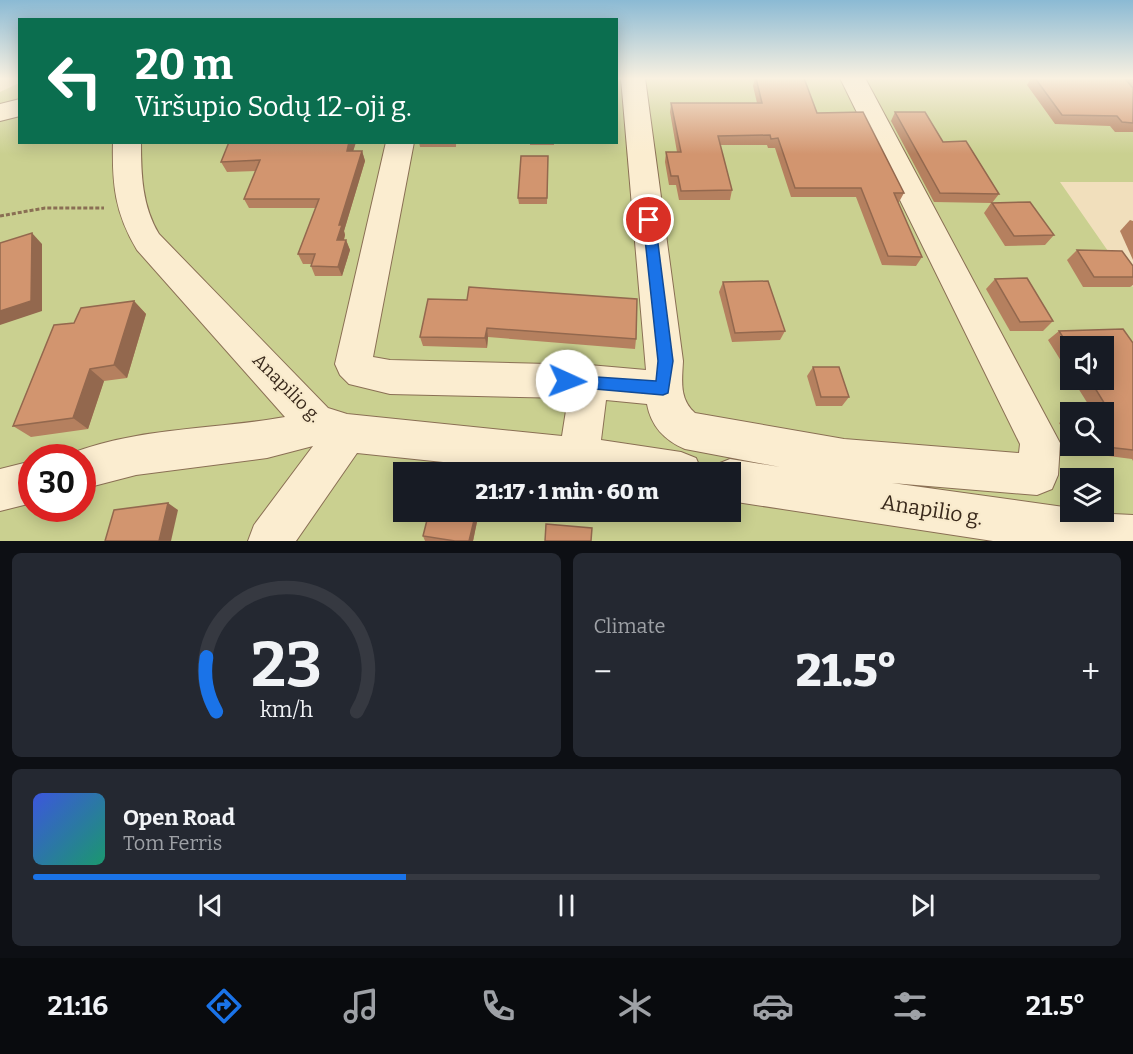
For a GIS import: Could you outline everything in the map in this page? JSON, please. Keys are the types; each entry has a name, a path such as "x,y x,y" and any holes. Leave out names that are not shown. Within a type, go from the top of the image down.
{"street":[{"path":"636,103 665,361 663,388 668,414 685,430 844,459 1037,475 1040,443 865,103"},
{"path":"0,113 18,108"},
{"name":"Anapilio g.","path":"127,144 128,191 132,210 137,225 148,243 331,427"},
{"path":"400,144 353,364 362,372 390,377 589,382 663,388"},
{"path":"579,457 589,382"},
{"path":"270,541 331,427"},
{"path":"96,465 136,455 267,439 331,427 613,462"},
{"name":"Anapilio g.","path":"741,482 1038,526 1133,537"},
{"path":"0,490 18,486"}],"path":[{"path":"0,216 45,208 73,206 132,210"}],"green space":[{"path":"0,103 18,103 18,144 618,144 618,103 1133,103 1133,182 1060,182 1133,287 1133,541 0,541"}],"building":[{"path":"671,103 813,103 817,113 863,112 904,193 894,193 922,257 888,256 861,188 795,188 778,138 771,139 770,135 718,136 732,190 681,191 678,176 671,176 666,152 681,152"},
{"path":"1053,103 1133,103 1133,123 1122,122 1117,116 1062,115"},
{"path":"895,112 925,112 943,142 966,141 999,194 940,193"},
{"path":"228,144 349,144 347,151 362,151 339,225 342,225 337,240 346,240 338,267 311,266 315,254 298,254 319,199 244,199 260,160 221,162"},
{"path":"521,156 548,156 547,198 518,198"},
{"path":"1030,202 1054,235 1014,236 992,203"},
{"path":"32,233 31,301 0,311 0,243"},
{"path":"1077,250 1122,251 1133,266 1133,277 1094,277"},
{"path":"1027,278 1053,321 1020,322 995,279"},
{"path":"768,281 785,331 735,333 723,282"},
{"path":"469,287 637,299 636,339 487,328 485,338 420,337 428,299 467,300"},
{"path":"134,301 114,365 90,369 73,418 13,426 54,325 74,323 81,308"},
{"path":"1123,329 1133,343 1133,450 1114,448 1114,402 1104,402 1096,390 1114,390 1114,336 1062,336 1059,331"},
{"path":"813,367 839,367 849,397 821,397"},
{"path":"168,503 159,541 105,541 114,510"},
{"path":"426,522 474,522 469,541 423,536"},
{"path":"546,524 592,528 591,541 545,541"}],"route":[{"path":"567,381 663,388 665,361 649,220"}]}
